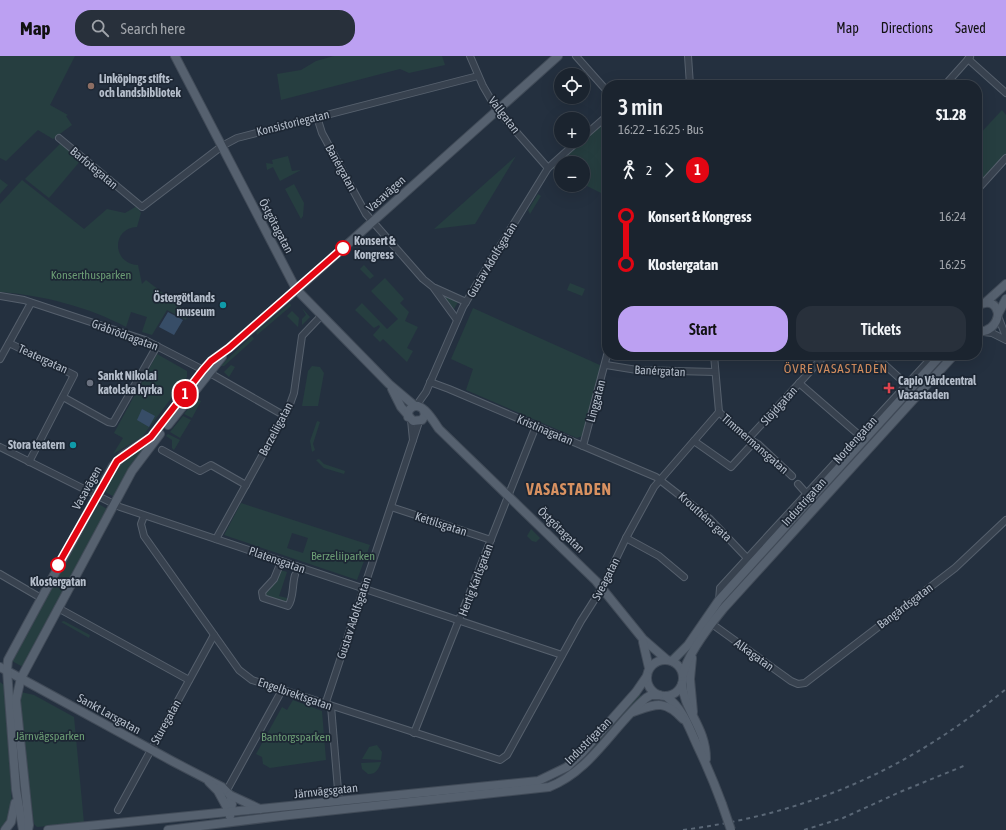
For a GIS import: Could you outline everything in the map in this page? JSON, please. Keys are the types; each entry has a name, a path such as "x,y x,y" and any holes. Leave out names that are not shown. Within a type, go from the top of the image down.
{"main road":[{"name":"Vasavägen","path":"3,669 96,495 117,461 151,437 206,372 229,348 558,56"},
{"name":"Östgötagatan","path":"177,57 296,289 389,384 419,408 602,588 642,639 669,660"},
{"path":"982,302 1006,284"},
{"path":"982,331 993,326 1006,299"},
{"path":"982,304 995,306 998,315"},
{"name":"Industrigatan","path":"669,660 688,645 719,600 936,360"},
{"name":"Industrigatan","path":"683,674 694,651 723,609 949,360"},
{"name":"Vasavägen","path":"28,830 29,825 16,700 21,678 141,458 206,372"},
{"name":"Östgötagatan","path":"389,384 410,418 439,429"},
{"path":"410,418 409,410 419,408 424,417 420,422"},
{"name":"Östgötagatan","path":"642,639 647,651 648,672"},
{"path":"694,651 690,679 694,716"},
{"path":"706,762 704,740 694,716 684,698 682,684 683,674 680,667 669,660 655,662 648,672 651,689 663,695 680,709 706,762 731,830"},
{"path":"3,669 16,790 22,830"},
{"name":"Sankt Larsgatan","path":"3,669 208,780 228,793 260,810"},
{"name":"Industrigatan","path":"592,742 636,692 648,672"},
{"path":"663,695 674,693 682,684"},
{"name":"Industrigatan","path":"549,787 574,773 648,696 663,695"},
{"path":"632,712 656,704 662,704 673,710 689,725"},
{"name":"Järnvägsgatan","path":"48,830 532,783 550,777 567,767 592,742"},
{"name":"Sankt Larsgatan","path":"208,780 218,791 230,813"},
{"name":"Järnvägsgatan","path":"168,830 549,787"},
{"path":"5,830 14,815 16,790"},
{"name":"Sankt Larsgatan","path":"228,793 232,804 230,813 231,823"}],"street":[{"name":"Vallgatan","path":"470,56 478,76 497,110 548,168"},
{"path":"576,56 602,85"},
{"path":"688,56 690,80"},
{"path":"950,80 970,58 1006,93"},
{"name":"Konsistoriegatan","path":"129,197 142,207 222,146 236,138 478,76"},
{"path":"998,85 1006,85"},
{"name":"Banérgatan","path":"317,117 322,133 366,214 423,279 433,287 458,320"},
{"path":"590,131 602,120"},
{"name":"Barfotegatan","path":"59,138 129,197"},
{"name":"Gustav Adolfsgatan","path":"419,408 466,302 548,168 570,148"},
{"path":"982,184 1006,158"},
{"name":"Banérgatan","path":"433,287 466,302"},
{"name":"Gråbrödragatan","path":"0,296 31,303 145,340 285,416"},
{"path":"0,359 31,303"},
{"path":"998,315 1006,337"},
{"name":"Berzeliigatan","path":"216,539 285,416 292,400 302,336 321,316"},
{"path":"982,332 992,333 1006,340"},
{"name":"Teatergatan","path":"9,343 73,373 74,377 29,462"},
{"path":"63,397 111,423 115,421 157,346"},
{"name":"Linggatan","path":"583,446 606,360"},
{"path":"714,360 719,412"},
{"name":"Slöjdgatan","path":"694,441 731,467 751,440 820,360"},
{"path":"880,360 906,384"},
{"name":"Nordengatan","path":"719,600 720,588 929,360"},
{"name":"Banérgatan","path":"606,365 637,370 715,372"},
{"name":"Kristinagatan","path":"430,382 660,479"},
{"path":"799,383 859,435"},
{"name":"Timmermansgatan","path":"719,412 785,468 792,476"},
{"name":"Sveagatan","path":"507,755 581,621 602,588 626,538 660,479 719,412"},
{"name":"Gustav Adolfsgatan","path":"410,418 412,440"},
{"name":"Gustav Adolfsgatan","path":"328,705 412,440 418,431 420,422"},
{"name":"Hertig Karlsgatan","path":"414,733 460,621 536,426"},
{"name":"Platensgatan","path":"0,447 114,505 364,590 562,655"},
{"path":"162,450 200,471 211,465 246,485"},
{"name":"Krouthéns gata","path":"660,479 710,519 747,558"},
{"name":"Timmermansgatan","path":"798,484 806,493"},
{"name":"Kettilsgatan","path":"391,507 491,540"},
{"name":"Engelbrektsgatan","path":"144,516 141,524 143,534 214,635 245,675 282,690 497,760 502,760 507,755"},
{"name":"Bangårdsgatan","path":"798,684 805,683 955,568 1006,520"},
{"path":"626,538 659,556 684,577"},
{"path":"281,562 274,579 262,592 263,598 288,606 291,601 292,584 295,575"},
{"path":"0,574 41,598"},
{"path":"58,608 189,680"},
{"name":"Alkagatan","path":"712,624 791,681 798,684"},
{"name":"Sturegatan","path":"118,810 214,635"},
{"path":"228,793 282,690"},
{"path":"328,705 339,802"}],"green space":[{"path":"0,56 75,56 50,105 68,115 66,116 72,125 53,139 38,130 6,161 0,158"},
{"path":"334,56 442,56 445,65 409,73 400,69 281,100 277,74 301,70 316,61"},
{"path":"1002,110 1006,115 1006,154 982,180 982,132"},
{"path":"602,124 602,194 590,188 590,156 566,156 575,148 590,148 590,135"},
{"path":"61,143 81,160 49,198 25,179"},
{"path":"288,156 292,171 301,170 280,181 273,167 267,170 266,163 273,164 272,160"},
{"path":"516,156 475,224 434,229"},
{"path":"0,179 8,185 0,194"},
{"name":"Konserthusparken","path":"22,180 84,229 107,209 125,213 137,206 141,213 137,227 129,229 123,233 119,239 119,253 123,259 129,263 138,265 142,284 146,280 189,313 186,320 167,310 152,335 142,332 147,317 131,312 126,327 97,314 65,303 32,296 0,292 0,204"},
{"path":"294,184 304,203 303,216 301,219 285,189"},
{"path":"538,194 541,196 530,214 528,210"},
{"path":"364,265 374,276 370,279 360,269"},
{"path":"385,278 404,299 400,303 409,312 405,321 418,327 407,348 413,351 407,362 383,339 380,342 373,335 380,327 379,325 374,328 355,310 362,303 387,329 398,319 371,291"},
{"path":"570,283 585,289 582,296 567,290"},
{"path":"439,290 458,302 454,309 438,292"},
{"path":"290,303 291,306 257,335 256,332"},
{"path":"302,308 310,317 302,325 302,319 306,315"},
{"path":"473,308 602,366 582,436 577,438 466,390 473,369 451,359"},
{"path":"292,311 299,318 298,327 287,316"},
{"path":"252,336 254,339 224,366 220,366"},
{"path":"157,354 187,371 187,377 142,437 113,454 123,438 114,433"},
{"path":"231,365 235,367 229,377 224,372"},
{"path":"312,366 320,367 324,373 318,406 302,406 308,371"},
{"path":"196,399 201,401 192,418 184,414"},
{"path":"183,416 191,420 180,438 170,432"},
{"path":"317,421 320,422 313,444 315,450 312,452 310,441"},
{"path":"168,434 180,440 174,450 172,448 172,440 166,436"},
{"path":"148,443 116,498 102,490 119,461"},
{"path":"319,459 324,464 345,471 344,474 324,468 316,460"},
{"path":"95,502 109,510 23,667 10,660"},
{"name":"Berzeliiparken","path":"241,503 370,545 357,580 224,535","holes":["292,533 308,538 303,553 287,548"]},
{"path":"531,529 540,538 536,542 532,541 527,536"},
{"path":"281,570 287,572 279,596 287,598 287,603 265,596 266,592 277,580"},
{"path":"64,621 90,635 89,638 61,622"},
{"name":"Järnvägsparken","path":"0,682 4,685 12,803 7,822 0,828"},
{"name":"Järnvägsparken","path":"21,692 34,695 74,717 84,823 37,827 34,824 20,708"},
{"path":"638,693 642,697 593,749 592,748 595,743"},
{"name":"Bantorgsparken","path":"293,700 322,711 326,760 270,768 263,764 262,757 256,754 282,707 287,710"},
{"path":"377,745 382,752 381,760 362,759 369,747"},
{"path":"381,762 378,769 373,774 368,774 362,769 361,763"}],"water":[{"path":"168,312 183,320 174,335 159,327"},
{"path":"142,409 155,416 149,427 137,420"}],"railway":[{"path":"683,830 773,812 815,799 855,784 894,765 932,743 969,718 1006,689"},
{"path":"804,830 843,818 900,792 966,765"}],"bus line":[{"name":"1","path":"58,565 117,461 151,437 211,361 229,348 343,248"}],"place":[{"name":"Linköpings stifts- och landsbibliotek","path":"91,86"},
{"name":"Konsert & Kongress","path":"343,248"},
{"name":"Östergötlands museum","path":"223,305"},
{"name":"Sankt Nikolai katolska kyrka","path":"90,383"},
{"name":"Capio Vårdcentral Vasastaden","path":"889,388"},
{"name":"Stora teatern","path":"73,445"},
{"name":"Klostergatan","path":"58,565"}],"district":[{"name":"ÖVRE VASASTADEN","path":"836,368"},
{"name":"VASASTADEN","path":"569,489"}]}
